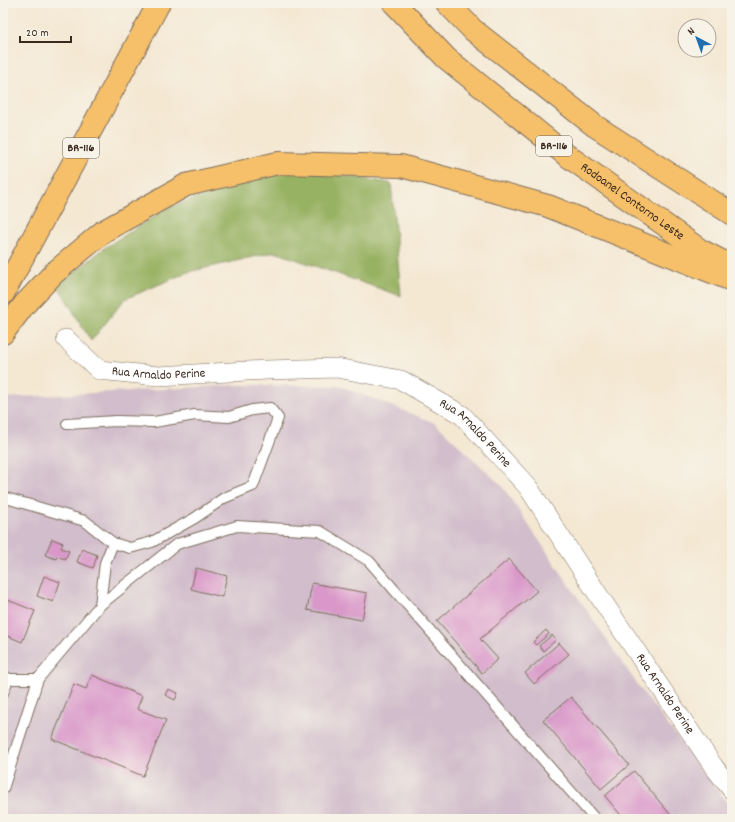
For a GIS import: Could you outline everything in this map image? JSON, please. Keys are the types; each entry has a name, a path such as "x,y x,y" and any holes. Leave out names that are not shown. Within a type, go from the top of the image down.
{"highway":[{"name":"BR-116","path":"3,294 159,3"},
{"name":"Rodoanel Contorno Leste","path":"394,3 446,58 565,154 700,250 732,267"},
{"path":"447,3 473,30 595,126 732,214"},
{"path":"3,333 24,305 54,273 104,230 186,185 278,163 401,166 548,206 732,280"}],"street":[{"name":"Rua Arnaldo Perine","path":"66,339 99,370 158,376 337,368 401,380 462,415 528,487 705,754 732,790"}],"lane":[{"path":"6,498 85,521 113,543 130,548 152,542 195,518 224,498 253,486 278,418 270,408 252,410 229,417 195,415 154,422 116,421 67,424"},
{"path":"3,789 38,680 100,605 178,544 237,526 320,531 368,561 595,819"},
{"path":"100,605 105,563 113,543"},
{"path":"3,692 6,677 38,680"}],"shaded area":[{"path":"237,385 340,386 435,423 502,486 639,687 732,809 732,819 3,819 3,398"}],"green space":[{"path":"292,168 391,183 401,296 275,252 188,272 125,299 91,341 58,286 103,249 169,207"}],"building":[{"path":"52,539 63,543 61,548 69,551 65,559 57,556 56,559 45,555"},
{"path":"82,549 97,555 93,568 77,562"},
{"path":"509,559 537,591 480,639 498,659 482,673 437,621"},
{"path":"196,568 227,576 222,597 191,589"},
{"path":"44,576 60,582 53,602 37,596"},
{"path":"312,583 367,593 362,620 307,610"},
{"path":"3,598 35,611 22,642 3,634"},
{"path":"546,630 549,634 536,645 533,642"},
{"path":"552,635 556,640 543,651 539,646"},
{"path":"559,643 569,654 534,684 525,673"},
{"path":"92,675 142,696 137,709 166,720 143,776 52,739 74,684 86,689"},
{"path":"168,689 178,693 175,700 165,695"},
{"path":"571,697 629,765 601,789 543,720"},
{"path":"634,771 674,819 624,819 605,796"}]}
